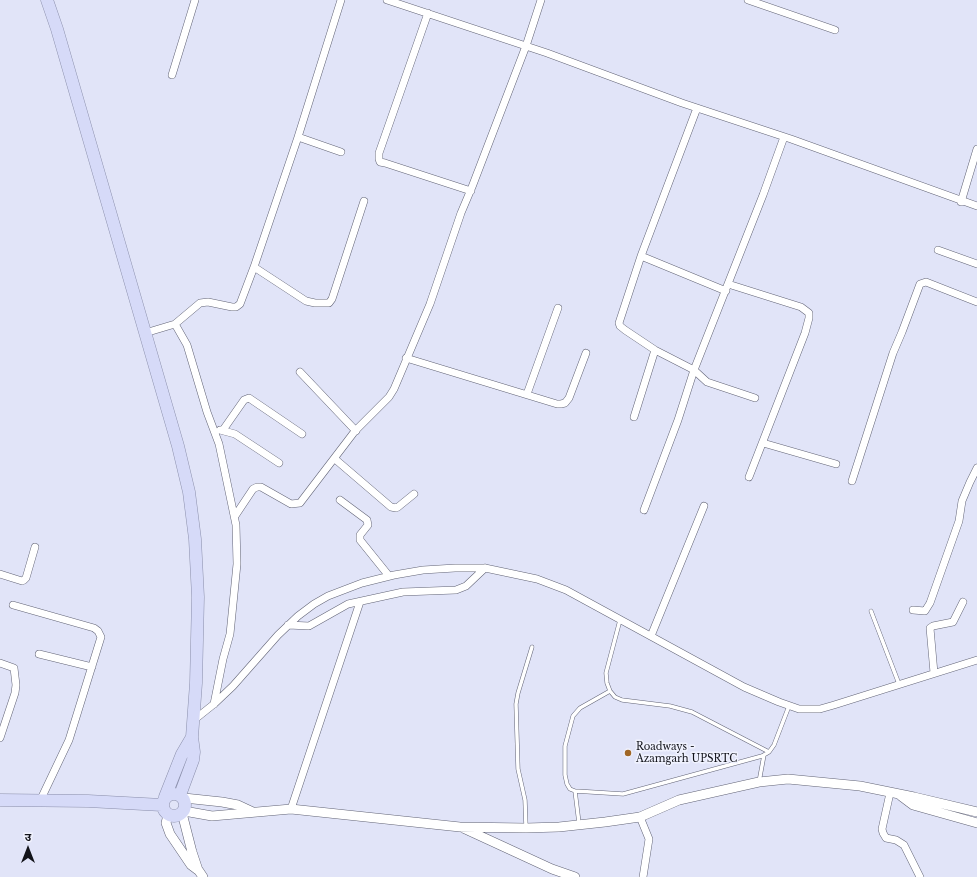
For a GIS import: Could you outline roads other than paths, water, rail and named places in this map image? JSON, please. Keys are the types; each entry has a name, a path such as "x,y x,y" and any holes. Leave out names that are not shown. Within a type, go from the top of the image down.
{"highway":[{"path":"0,800 165,806 173,816 178,816 183,812 185,807 182,797 194,752 192,737 194,720 198,597 195,539 188,492 178,446 47,0"},
{"path":"165,806 182,754 192,737"},
{"path":"165,806 170,794 175,793 182,797"}],"street":[{"path":"172,75 195,0"},
{"path":"145,333 175,324 200,303 208,302 232,308 240,304 298,137 341,0"},
{"path":"387,0 526,46 697,108 784,137 962,202 977,206"},
{"path":"235,516 253,488 257,487 261,487 291,504 300,503 356,431 389,397 397,382 430,304 461,213 526,46 541,0"},
{"path":"748,0 835,30"},
{"path":"428,14 379,153 379,160 380,162 470,191"},
{"path":"697,108 641,256 619,323 625,330 656,350 694,370 710,383 755,398"},
{"path":"298,137 341,152"},
{"path":"644,510 678,420 694,370 763,196 784,137"},
{"path":"962,202 977,149"},
{"path":"254,267 306,301 315,303 329,303 332,299 364,201"},
{"path":"938,250 977,264"},
{"path":"641,256 727,287 801,306 809,313 807,328 749,477"},
{"path":"852,481 893,354 921,282 926,282 977,302"},
{"path":"527,394 558,308"},
{"path":"175,324 187,345 207,412 221,452 235,516 237,534 237,558 230,634 223,659 214,704"},
{"path":"634,417 656,350"},
{"path":"406,358 557,404 565,403 569,398 586,353"},
{"path":"300,372 356,431"},
{"path":"223,430 244,400 249,398 302,434"},
{"path":"214,430 223,430 235,434 279,463"},
{"path":"762,443 836,464"},
{"path":"335,459 392,507 398,507 414,494"},
{"path":"913,610 925,611 930,603 959,521 962,501 977,468"},
{"path":"340,500 367,520 368,525 360,535 360,540 389,576"},
{"path":"651,636 704,506"},
{"path":"0,574 22,581 24,580 26,578 35,547"},
{"path":"194,720 233,686 288,625 298,616 328,596 362,583 389,576 423,570 485,568 537,579 566,590 744,687 799,709 820,709 934,672 977,660"},
{"path":"288,625 309,626 348,604 403,592 456,590 466,586 485,568"},
{"path":"291,809 360,602"},
{"path":"934,672 930,628 953,622 963,602"},
{"path":"13,605 94,628 98,631 101,637 66,748 40,801"},
{"path":"39,654 92,667"},
{"path":"0,663 14,668 16,685 15,693 0,738"},
{"path":"201,874 192,852 183,812 212,816 291,809 460,827 559,827 605,822 640,816 679,800 759,782 788,779 860,786 977,812"},
{"path":"890,792 882,829 883,833 886,838 896,840 904,845 920,877"},
{"path":"900,795 914,805 977,823"},
{"path":"182,797 230,803 255,813"},
{"path":"165,806 166,823 170,834 191,864 201,874"},
{"path":"640,816 649,839 643,877"},
{"path":"460,827 552,869 575,877"}],"lane":[{"path":"871,611 899,684"},
{"path":"620,619 606,673 607,683 610,691 615,697 622,700 670,706 692,712 769,752"},
{"path":"526,828 525,800 518,768 516,704 532,647"},
{"path":"610,691 580,708 571,721 566,746 565,775 570,789 575,791 623,794 764,756 769,752 778,738 789,706"},
{"path":"759,782 764,756"},
{"path":"575,791 579,825"}],"place":[{"name":"Roadways - Azamgarh UPSRTC","path":"628,753"}]}
